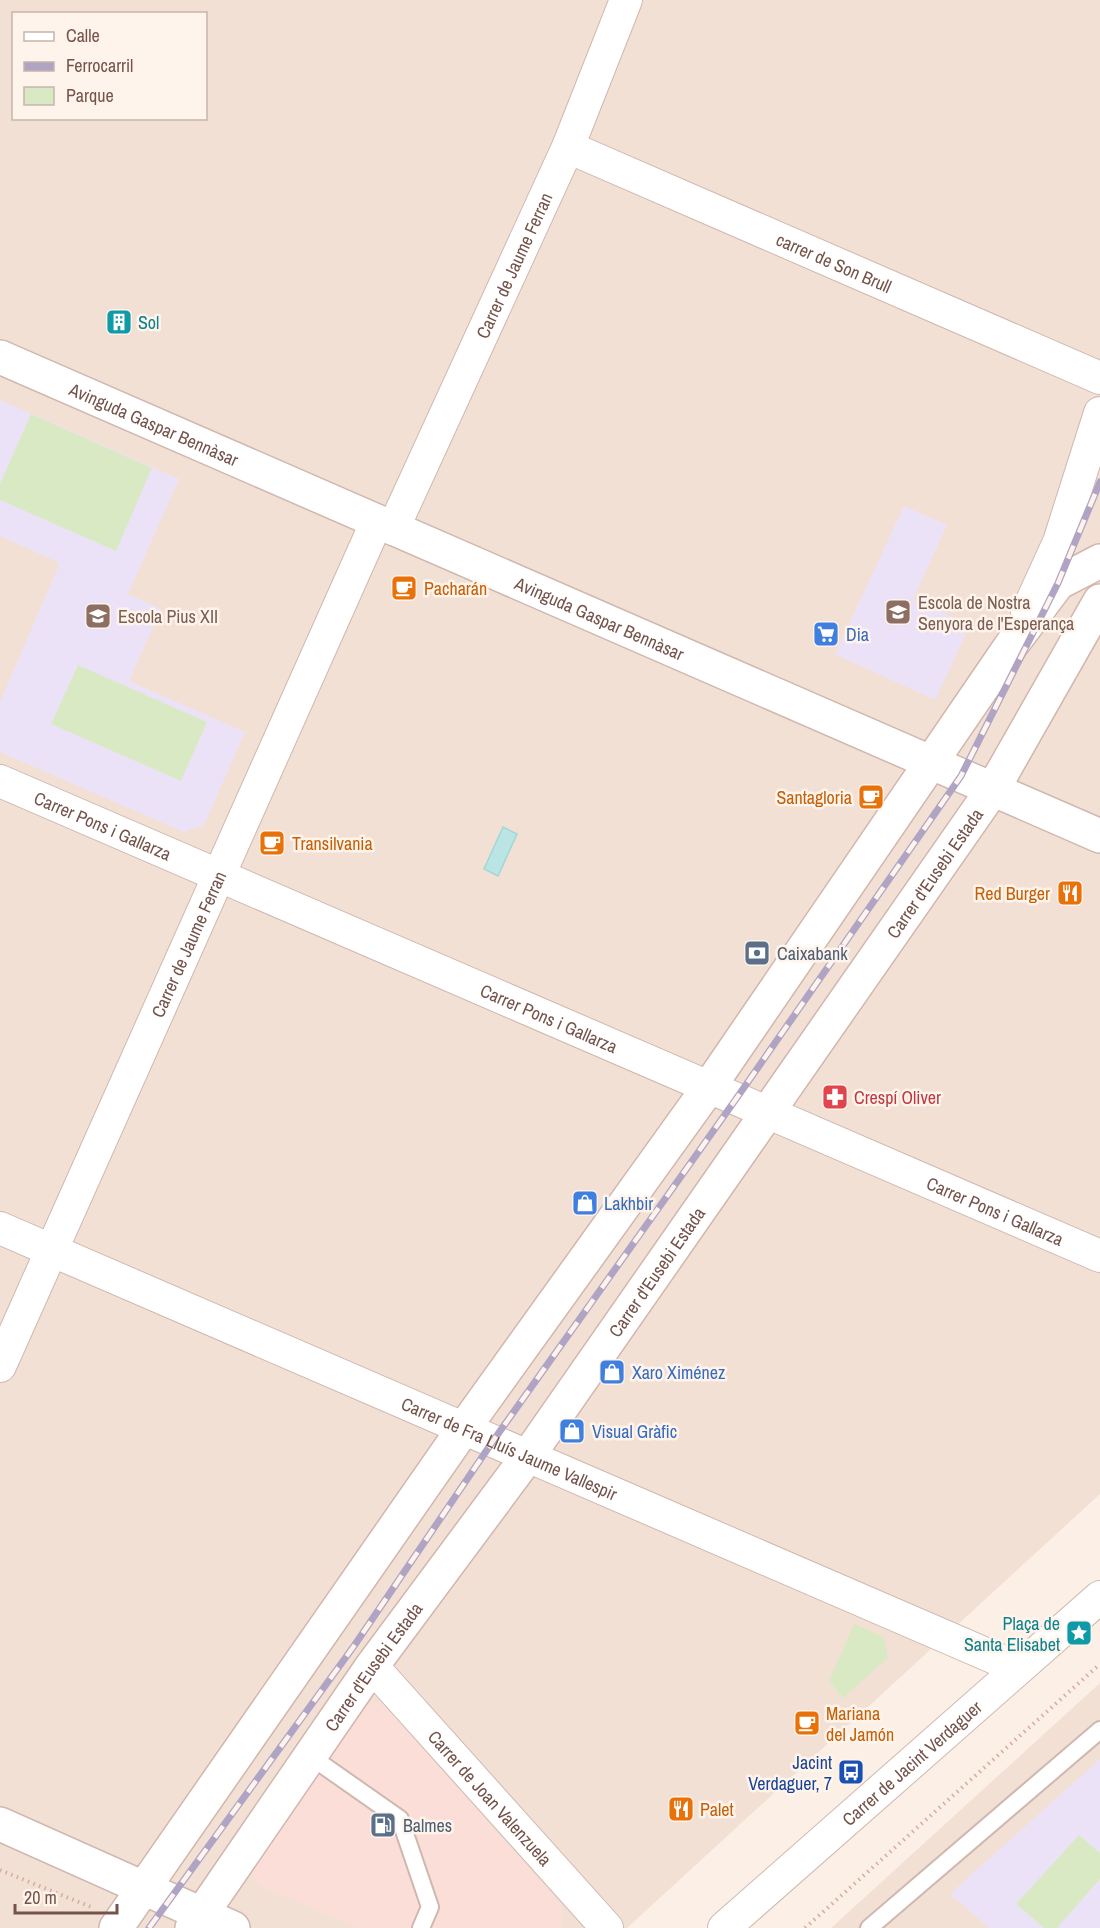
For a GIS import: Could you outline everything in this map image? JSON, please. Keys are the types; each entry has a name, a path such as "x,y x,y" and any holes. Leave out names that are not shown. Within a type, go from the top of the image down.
{"main road":[{"name":"Avinguda Gaspar Bennàsar","path":"0,357 1100,836"},
{"path":"119,1924 464,1428 709,1087 1010,648 1058,583 1100,561"},
{"name":"Carrer d'Eusebi Estada","path":"197,1921 372,1666 528,1456 993,789 1100,601"},
{"path":"0,1824 145,1888 197,1921 233,1928"}],"street":[{"name":"Carrer de Jaume Ferran","path":"0,1366 219,875 568,147 626,0"},
{"name":"carrer de Son Brull","path":"568,147 1100,378"},
{"path":"1010,648 1059,542 1100,413"},
{"name":"Carrer Pons i Gallarza","path":"0,781 1100,1256"},
{"name":"Carrer de Fra Lluís Jaume Vallespir","path":"0,1228 1018,1668"},
{"name":"Carrer de Jacint Verdaguer","path":"723,1928 1100,1597"},
{"name":"Carrer de Joan Valenzuela","path":"372,1666 608,1928"}],"lane":[{"path":"869,1928 1100,1730"},
{"path":"310,1756 400,1819 430,1907 421,1928"}],"path":[{"path":"805,1928 1100,1664"},
{"path":"0,1870 119,1924"}],"shaded area":[{"path":"0,0 1100,0 1100,1494 627,1928 0,1928"},
{"name":"Escola Pius XII","path":"0,400 179,479 128,594 161,609 129,681 245,732 204,825 184,832 0,752 0,702 60,563 0,536"},
{"name":"Escola de Nostra Senyora de l'Esperança","path":"904,506 947,525 913,599 970,625 935,700 835,654"},
{"path":"1100,1683 1100,1928 831,1928"},
{"name":"Balmes","path":"364,1702 383,1704 562,1906 561,1928 358,1928 257,1884 249,1863"},
{"path":"1100,1759 1100,1928 989,1928 950,1894"}],"green space":[{"path":"31,414 152,468 116,551 0,500 0,484"},
{"path":"78,665 207,722 181,781 51,724"},
{"path":"854,1624 884,1637 888,1658 843,1698 829,1681"},
{"path":"1079,1835 1100,1853 1100,1879 1057,1928 1044,1928 1016,1904"}],"water":[{"path":"503,827 517,834 498,876 484,869"}],"railway":[{"path":"149,1928 354,1646 493,1441 736,1099 961,776 1058,583 1100,482"}],"place":[{"name":"Sol","path":"119,322"},
{"name":"Pacharán","path":"404,588"},
{"name":"Escola de Nostra Senyora de l'Esperança","path":"898,612"},
{"name":"Escola Pius XII","path":"98,616"},
{"name":"Dia","path":"826,634"},
{"name":"Santagloria","path":"871,797"},
{"name":"Transilvania","path":"272,843"},
{"name":"Red Burger","path":"1070,893"},
{"name":"Caixabank","path":"757,953"},
{"name":"Crespí Oliver","path":"835,1097"},
{"name":"Lakhbir","path":"585,1203"},
{"name":"Xaro Ximénez","path":"612,1372"},
{"name":"Visual Gràfic","path":"572,1431"},
{"name":"Plaça de Santa Elisabet","path":"1079,1633"},
{"name":"Mariana del Jamón","path":"807,1723"},
{"name":"Jacint Verdaguer, 7","path":"851,1772"},
{"name":"Palet","path":"681,1809"},
{"name":"Balmes","path":"383,1825"}]}
